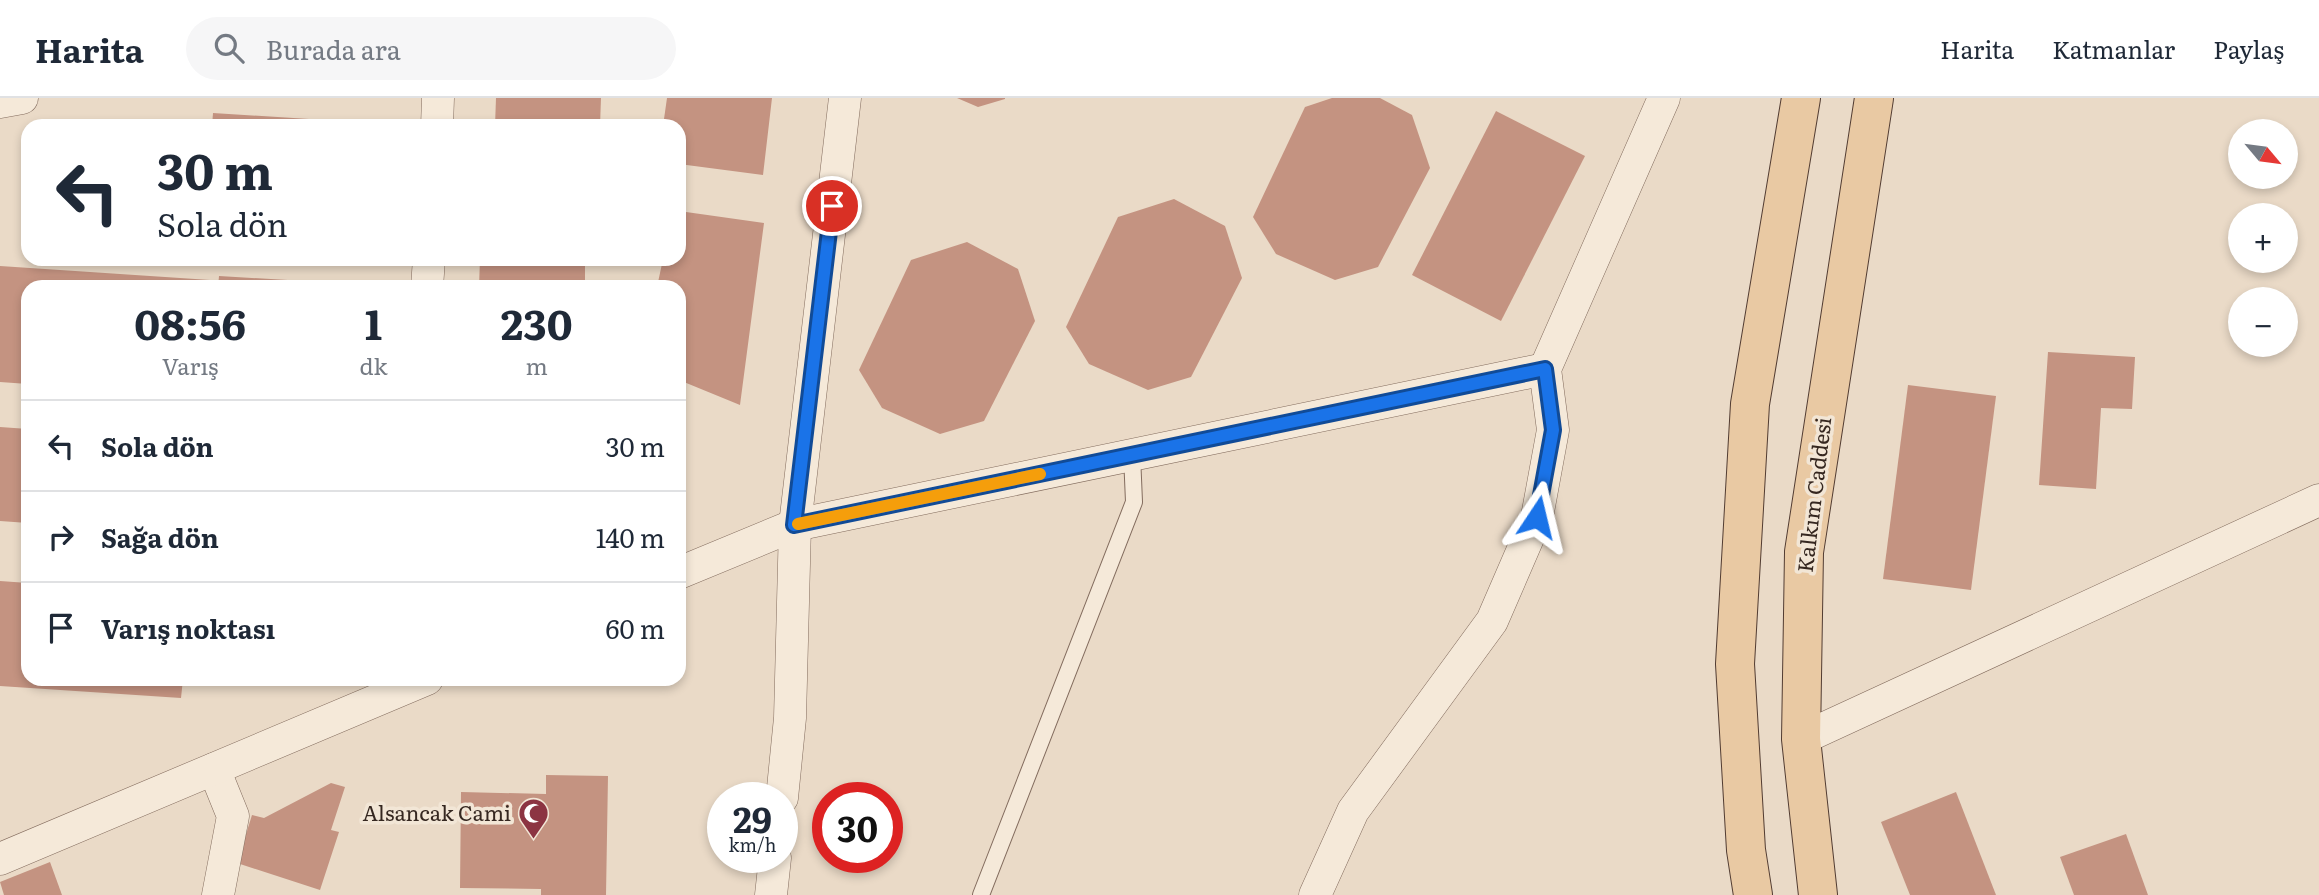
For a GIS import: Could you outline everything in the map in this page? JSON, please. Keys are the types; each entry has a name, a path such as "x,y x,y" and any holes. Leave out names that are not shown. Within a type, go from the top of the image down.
{"main road":[{"path":"1752,895 1746,850 1735,664 1750,404 1801,98"},
{"name":"Kalkım Caddesi","path":"1818,895 1801,739 1804,552 1874,98"}],"street":[{"path":"0,102 22,98"},
{"path":"438,119 439,98"},
{"path":"784,782 790,718 794,525 845,98"},
{"path":"1315,895 1353,811 1492,621 1537,517 1553,430 1545,369 1664,98"},
{"path":"686,570 794,525 1545,369"},
{"path":"1801,739 2319,500"},
{"path":"0,859 403,686"},
{"path":"214,769 233,816 218,895"},
{"path":"771,895 773,873"}],"lane":[{"path":"981,895 1134,502 1132,454"}],"building":[{"path":"496,98 601,98 600,119 495,119"},
{"path":"667,98 772,98 763,175 686,165 686,119 664,119"},
{"path":"957,98 1005,98 1005,99 978,107"},
{"path":"1332,98 1380,98 1412,115 1430,168 1378,267 1335,280 1276,254 1253,217 1305,107"},
{"path":"1496,111 1585,156 1501,321 1412,275"},
{"path":"213,113 308,119 213,119"},
{"path":"1174,199 1225,226 1242,278 1191,377 1148,390 1089,364 1066,327 1118,217"},
{"path":"686,212 764,223 740,405 686,383 686,280 658,280 662,266 686,266"},
{"path":"967,242 1018,269 1035,321 984,421 940,434 882,408 859,370 911,260"},
{"path":"0,266 210,280 21,280 21,384 0,382"},
{"path":"480,266 585,266 585,280 479,280"},
{"path":"219,276 287,280 219,280"},
{"path":"2048,352 2135,357 2132,409 2101,408 2096,489 2039,485"},
{"path":"1908,385 1996,396 1971,590 1883,579"},
{"path":"0,427 21,428 21,522 0,521"},
{"path":"0,581 21,582 21,686 182,686 181,698 0,686"},
{"name":"Alsancak Cami","path":"546,775 608,776 606,895 541,895 541,889 460,888 461,792 546,794"},
{"path":"331,783 345,787 331,830 339,832 320,890 237,863 252,815 264,818"},
{"path":"1956,792 1996,895 1910,895 1881,822"},
{"path":"2126,834 2148,895 2074,895 2060,857"},
{"path":"50,862 62,895 4,895 0,882"}],"slow traffic":[{"path":"798,524 1040,474"}],"place":[{"name":"Alsancak Cami","path":"534,841"}],"route":[{"path":"832,206 794,525 1545,369 1553,430 1537,517"}]}
